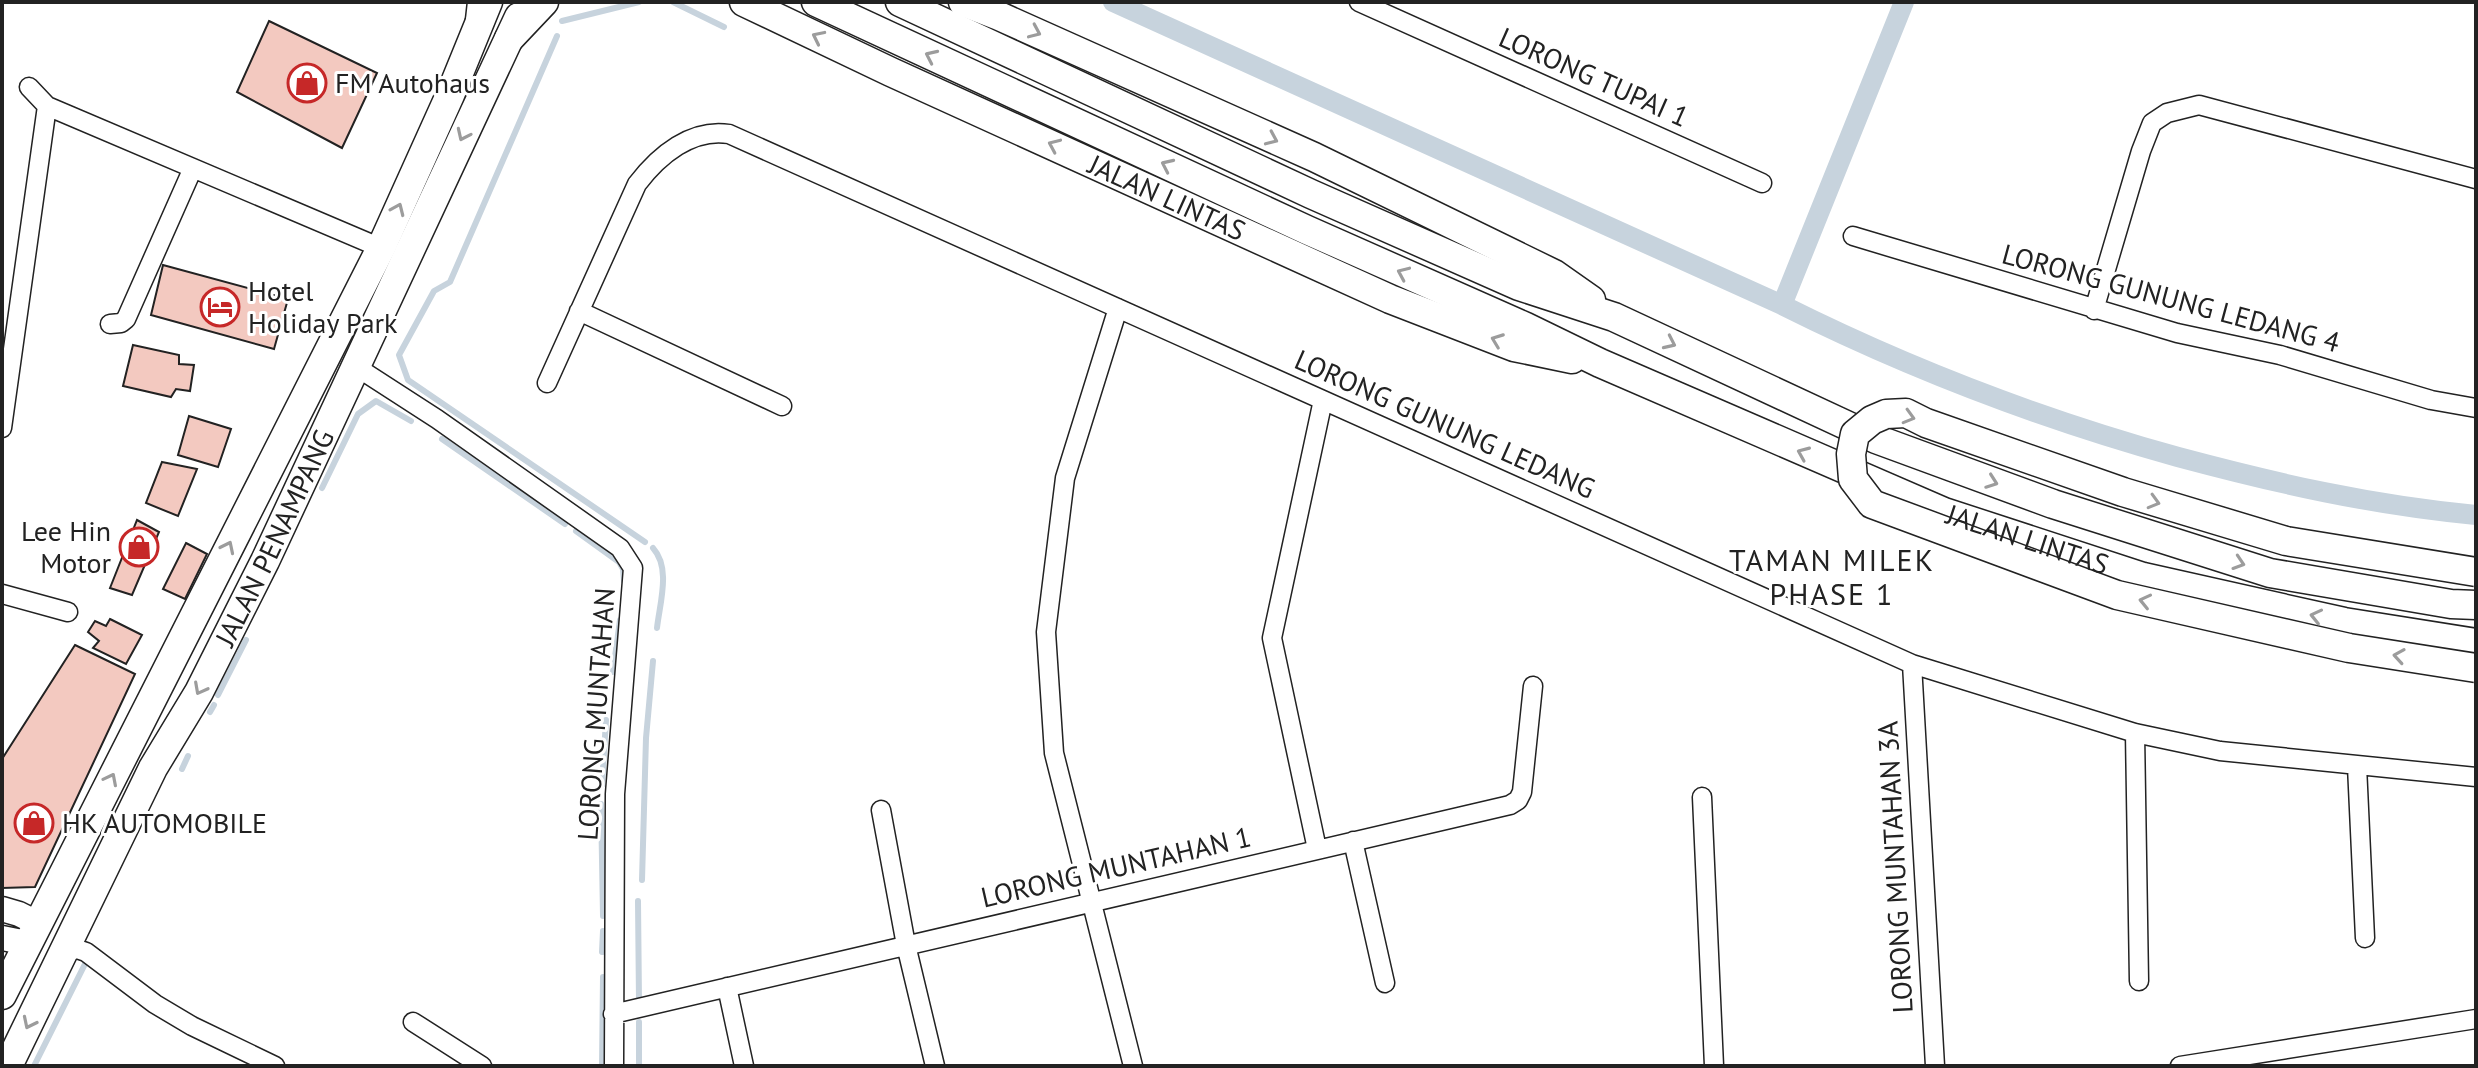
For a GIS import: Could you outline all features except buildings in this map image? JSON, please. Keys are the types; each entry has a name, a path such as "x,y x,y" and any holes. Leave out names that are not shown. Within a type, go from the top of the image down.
{"main road":[{"name":"JALAN PENAMPANG","path":"35,938 94,893 153,768 199,692 265,561 526,2"},
{"path":"509,39 544,2"},
{"name":"JALAN LINTAS","path":"744,2 1390,299 1514,347 1600,363"},
{"name":"JALAN LINTAS","path":"816,2 1600,363 1802,452 1989,529 2143,577 2206,592 2344,622 2476,643"},
{"name":"JALAN LINTAS","path":"900,2 1311,194 1519,286 1614,317 1876,439 2053,504 2270,573 2451,604 2476,605"},
{"name":"JALAN LINTAS","path":"963,2 1328,164 1554,274 1614,317"},
{"name":"JALAN PENAMPANG","path":"2,995 35,938 247,509 381,248 483,8"},
{"path":"2476,572 2286,541 2123,492 1926,423 1906,413 1886,414 1872,420 1855,434 1851,454 1853,479 1872,504 2117,595 2349,648 2476,668"},
{"path":"2,909 19,914 35,938 50,980 8,1066"}],"street":[{"name":"LORONG TUPAI 1","path":"1359,2 1762,183"},
{"path":"29,87 47,106 381,248"},
{"path":"2094,310 2141,151 2152,123 2167,113 2199,105 2476,179"},
{"path":"2,428 47,106"},
{"name":"LORONG GUNUNG LEDANG","path":"547,383 637,184 667,151 712,131 729,134 1912,664 2135,733 2220,751 2476,777"},
{"path":"110,324 126,319 193,168"},
{"name":"LORONG GUNUNG LEDANG 4","path":"1853,236 2177,333 2280,355 2431,400 2476,408"},
{"path":"1118,308 1065,478 1046,632 1054,753 1133,1066"},
{"path":"579,311 782,406"},
{"name":"LORONG MUNTAHAN","path":"355,366 437,419 620,548 633,568 615,794 614,1066"},
{"path":"1317,849 1272,638 1323,400"},
{"path":"2,594 68,612"},
{"name":"LORONG MUNTAHAN 3A","path":"1912,664 1935,1066"},
{"name":"LORONG MUNTAHAN 1","path":"613,1014 1510,805 1518,800 1522,792 1533,686"},
{"path":"2135,733 2139,981"},
{"path":"2357,766 2365,938"},
{"path":"1702,797 1714,1066"},
{"path":"881,810 906,945 935,1066"},
{"path":"1353,841 1385,983"},
{"path":"35,938 86,952 167,1011 275,1066"},
{"path":"727,987 744,1066"},
{"path":"2180,1066 2476,1019"},
{"path":"413,1022 482,1066"}],"waterway":[{"path":"562,21 639,2"},
{"path":"673,2 724,27"},
{"path":"1113,2 1830,328 1977,391 2127,442 2252,476 2362,499 2476,515"},
{"path":"1782,305 1904,2"},
{"path":"557,36 450,282 434,291 399,355 408,380 645,542"},
{"path":"322,488 358,414 376,401 411,421"},
{"path":"442,439 565,524"},
{"path":"576,531 619,562 624,581"},
{"path":"653,548 662,565 663,575 657,628"},
{"path":"613,672 620,620"},
{"path":"218,695 246,640"},
{"path":"642,880 646,738 653,661"},
{"path":"210,712 214,705"},
{"path":"602,785 606,720"},
{"path":"182,769 188,756"},
{"path":"601,804 603,916"},
{"path":"638,901 639,1002"},
{"path":"602,952 603,931"},
{"path":"34,1066 88,958"},
{"path":"602,1066 603,977"},
{"path":"639,1022 639,1066"}],"place":[{"name":"FM Autohaus","path":"307,83"},
{"name":"Hotel Holiday Park","path":"220,307"},
{"name":"Lee Hin Motor","path":"139,547"},
{"name":"HK AUTOMOBILE","path":"34,823"}],"district":[{"name":"TAMAN MILEK PHASE 1","path":"1832,578"}]}
